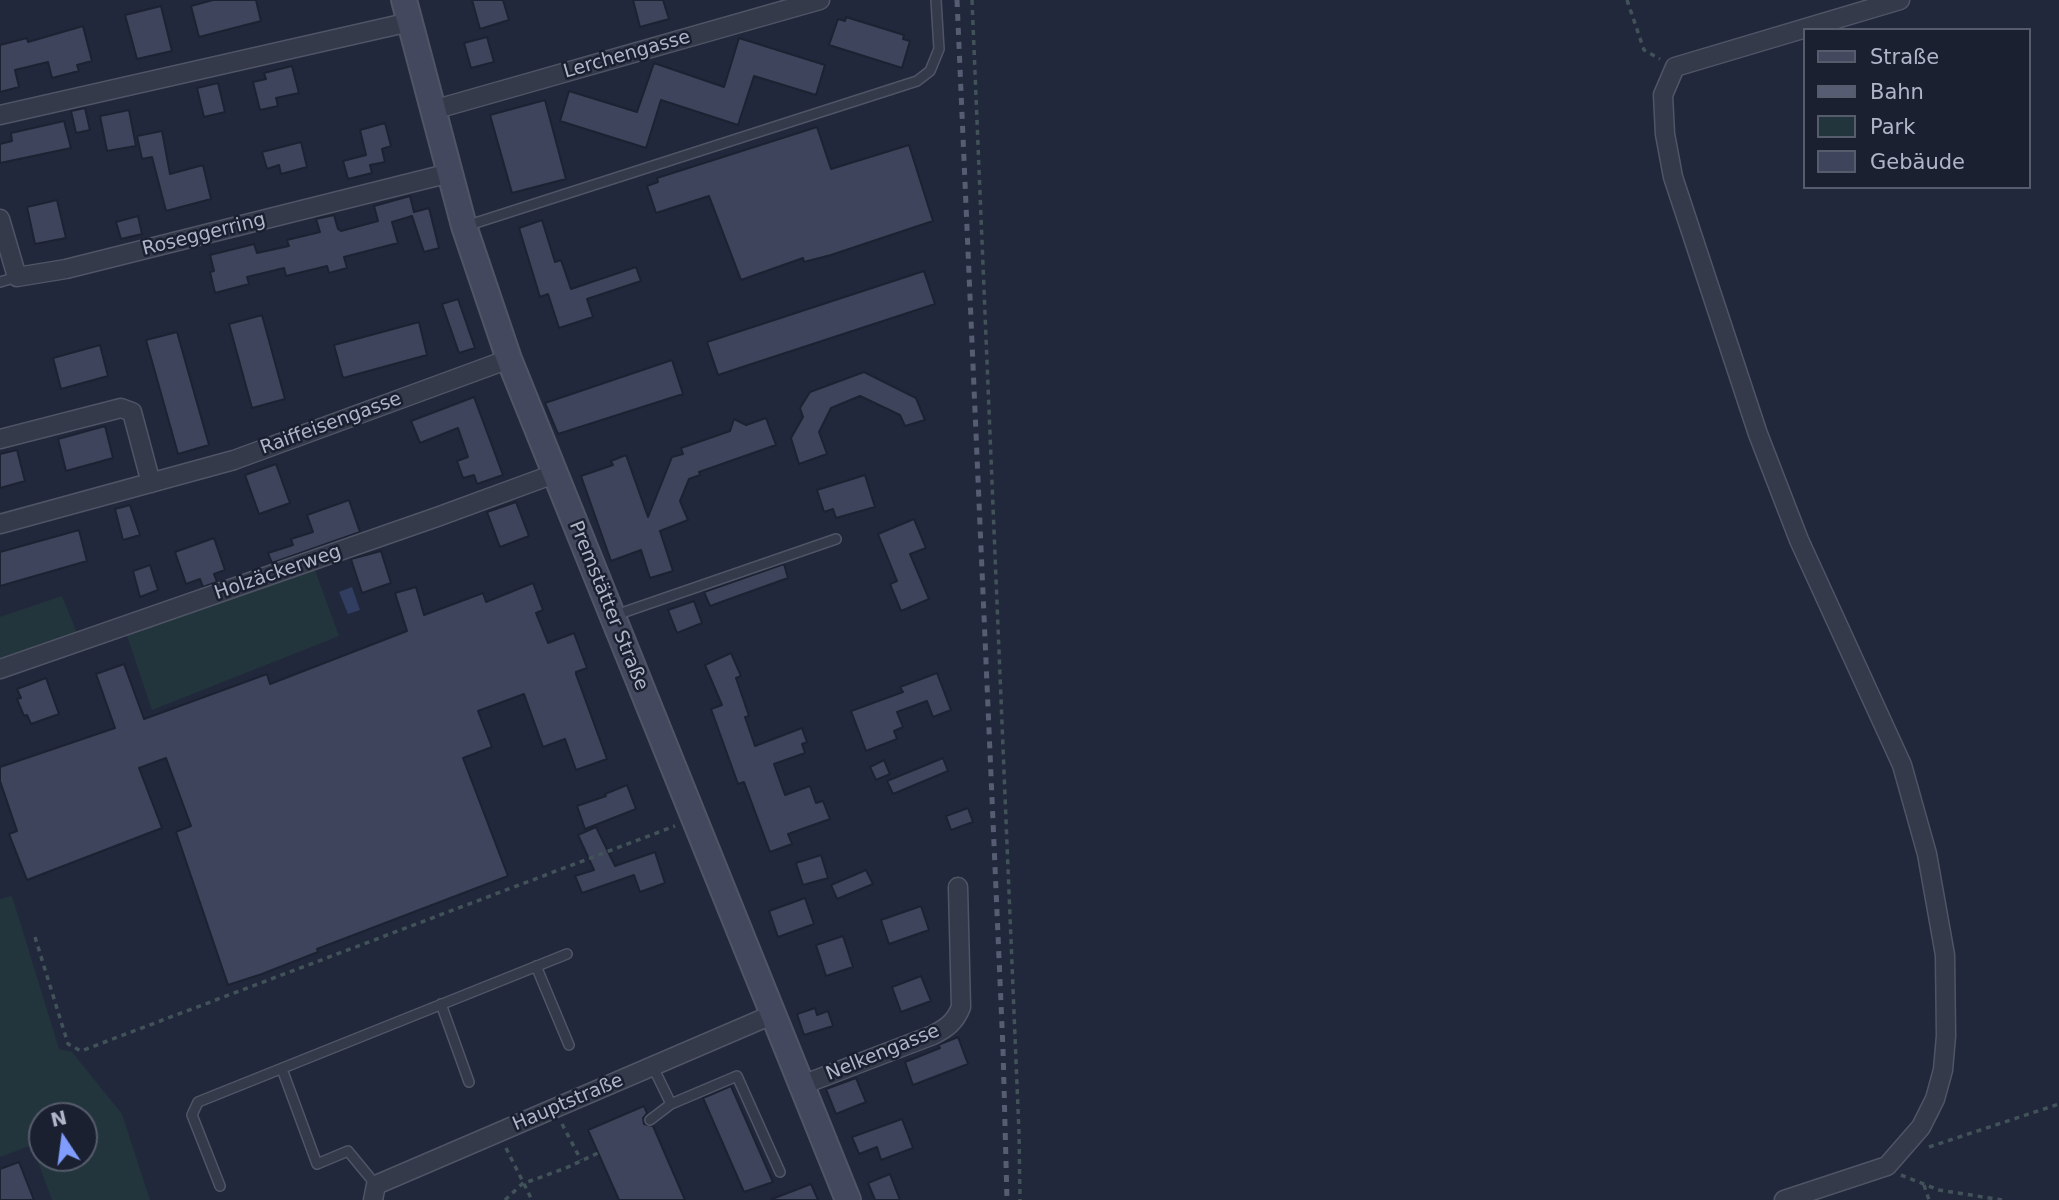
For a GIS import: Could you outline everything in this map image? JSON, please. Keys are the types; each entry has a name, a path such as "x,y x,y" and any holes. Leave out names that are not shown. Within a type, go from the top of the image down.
{"main road":[{"name":"Premstätter Straße","path":"407,11 464,226 509,359 848,1200"}],"street":[{"name":"Lerchengasse","path":"433,110 820,0"},
{"path":"1806,28 1900,0"},
{"path":"0,115 407,11"},
{"path":"1784,1200 1892,1161 1921,1127 1935,1098 1943,1070 1946,1036 1945,955 1927,853 1902,765 1799,540 1758,434 1673,177 1665,134 1663,94 1675,67 1804,29"},
{"name":"Roseggerring","path":"0,219 8,280 66,269 450,173"},
{"name":"Raiffeisengasse","path":"0,524 234,460 509,359"},
{"path":"0,439 121,408 132,412 151,483"},
{"name":"Holzäckerweg","path":"0,669 554,474"},
{"name":"Nelkengasse","path":"802,1085 933,1035 948,1027 957,1018 961,1007 958,887"},
{"name":"Hauptstraße","path":"374,1192 499,1133 774,1014"}],"lane":[{"path":"464,226 917,81 930,71 939,49 936,0"},
{"path":"612,616 835,539"},
{"path":"220,1186 192,1115 198,1102 567,954"},
{"path":"536,966 569,1045"},
{"path":"441,1004 469,1082"},
{"path":"653,1067 671,1104"},
{"path":"282,1069 317,1164 348,1151 374,1192"},
{"path":"650,1120 671,1104 737,1076 780,1172"}],"path":[{"path":"972,0 1018,1092 1020,1200"},
{"path":"1627,0 1644,50 1675,67"},
{"path":"35,937 68,1044 81,1051 694,819"},
{"path":"2003,1200 1971,1196 1909,1180 1892,1161 2059,1104"},
{"path":"554,1109 581,1161"},
{"path":"499,1133 532,1200"},
{"path":"505,1200 522,1184 598,1153"},
{"path":"1924,1185 1929,1200"}],"green space":[{"path":"313,565 339,636 152,710 126,633"},
{"path":"62,596 79,638 0,665 0,617"},
{"path":"12,896 59,1049 72,1052 122,1114 150,1200 52,1200 42,1172 98,1172 98,1102 28,1102 28,1146 0,1157 0,899"}],"water":[{"path":"352,587 360,610 348,614 339,592"}],"building":[{"path":"213,0 256,0 261,21 199,37 191,6"},
{"path":"472,0 503,0 509,20 480,29"},
{"path":"633,0 663,0 669,19 640,27"},
{"path":"161,6 172,51 137,59 125,15"},
{"path":"846,17 904,35 903,39 910,41 902,68 829,45 838,19 845,21"},
{"path":"83,26 92,61 77,65 79,71 52,78 48,62 15,70 19,87 0,92 0,45 27,38 28,42"},
{"path":"487,37 494,62 471,68 464,43"},
{"path":"739,38 825,65 816,95 754,76 738,125 661,100 646,148 560,121 569,91 637,112 654,63 724,87"},
{"path":"292,66 299,93 276,98 278,106 260,110 253,82 266,79 264,73"},
{"path":"218,83 225,112 204,117 197,88"},
{"path":"545,100 566,179 512,193 490,115"},
{"path":"85,108 90,130 76,133 71,111"},
{"path":"129,110 136,146 107,151 100,116"},
{"path":"64,121 71,148 0,163 0,144 12,141 11,133"},
{"path":"385,123 391,146 382,149 385,162 370,165 372,173 348,179 343,161 366,155 360,130"},
{"path":"817,127 831,169 909,145 933,221 831,255 804,262 803,258 741,280 709,196 656,213 647,186 658,182 657,178"},
{"path":"162,131 170,174 203,165 211,199 166,211 152,157 142,159 137,136"},
{"path":"301,142 307,167 281,174 279,165 267,169 262,152"},
{"path":"410,196 414,212 429,208 439,248 424,252 412,216 392,222 398,243 344,257 347,268 329,273 327,266 286,276 284,268 247,277 249,284 215,293 210,272 214,271 210,255 254,244 257,253 289,246 287,240 320,232 316,219 334,215 341,231 378,221 374,206"},
{"path":"57,200 66,238 35,244 27,207"},
{"path":"138,216 142,234 121,239 116,222"},
{"path":"542,220 555,262 561,260 571,289 636,267 641,281 587,299 593,317 559,328 548,294 540,297 519,228"},
{"path":"924,271 935,304 718,375 707,342"},
{"path":"458,299 475,348 459,353 442,304"},
{"path":"262,315 285,399 252,408 229,324"},
{"path":"419,322 427,355 343,378 334,345"},
{"path":"177,332 209,445 178,454 146,340"},
{"path":"100,345 108,376 61,389 53,358"},
{"path":"672,360 683,394 558,434 545,403"},
{"path":"864,372 916,398 925,420 905,426 900,415 860,396 831,408 819,432 827,454 799,464 791,438 803,417 800,408 810,392"},
{"path":"474,397 503,475 477,484 474,475 463,478 457,461 468,457 458,428 420,443 411,421"},
{"path":"766,418 776,445 699,472 700,475 689,479 680,501 688,520 660,531 673,571 650,578 641,550 611,561 581,476 613,465 611,461 626,455 648,517 672,457 683,454 681,448 730,431 734,419 746,425"},
{"path":"105,426 113,458 66,471 58,439"},
{"path":"17,450 25,481 0,488 0,454"},
{"path":"276,464 290,503 259,514 245,475"},
{"path":"865,475 875,507 836,518 833,509 824,512 817,490"},
{"path":"349,500 360,532 272,563 268,553 293,545 291,539 313,532 307,515"},
{"path":"516,502 529,536 500,547 487,512"},
{"path":"130,505 140,535 123,540 115,509"},
{"path":"914,519 926,548 910,554 929,599 901,611 890,584 897,581 878,534"},
{"path":"79,530 87,561 0,586 0,552"},
{"path":"214,538 225,570 214,574 217,582 203,587 200,579 186,584 175,552"},
{"path":"381,551 391,583 362,593 351,559"},
{"path":"784,564 788,578 710,606 704,592"},
{"path":"150,565 158,590 140,597 133,571"},
{"path":"533,583 543,610 536,613 548,643 574,633 587,668 576,674 607,759 576,770 565,739 543,747 524,694 478,711 492,747 463,758 508,876 228,985 176,832 191,826 166,758 139,768 162,828 27,880 9,834 17,831 0,781 0,767 115,728 96,674 124,664 144,719 267,674 270,684 407,631 395,593 416,587 424,615 483,593 486,602"},
{"path":"694,601 702,623 677,633 668,610"},
{"path":"731,653 741,676 736,678 749,716 745,717 755,746 802,728 807,742 802,744 805,753 774,764 785,795 810,786 816,803 823,801 830,819 788,834 792,844 770,852 744,782 738,784 711,709 722,705 705,665"},
{"path":"937,673 951,710 933,717 927,701 897,712 903,727 894,731 897,739 866,751 851,711 903,692 900,687"},
{"path":"46,678 59,714 31,724 27,715 24,716 17,699 21,698 17,689"},
{"path":"943,758 948,771 893,794 887,781"},
{"path":"884,760 890,774 876,780 870,767"},
{"path":"627,785 636,809 585,829 577,806"},
{"path":"968,808 973,822 951,830 946,816"},
{"path":"596,827 615,866 655,852 665,883 640,892 634,875 582,893 575,876 594,870 578,835"},
{"path":"821,855 828,878 803,885 796,863"},
{"path":"866,870 873,884 837,899 831,885"},
{"path":"805,898 814,924 778,937 769,911"},
{"path":"921,906 929,930 889,944 881,920"},
{"path":"843,936 853,967 826,976 816,945"},
{"path":"921,976 931,1001 901,1012 892,987"},
{"path":"815,1008 817,1015 828,1011 833,1026 804,1035 797,1014"},
{"path":"958,1037 968,1064 913,1085 905,1062 940,1048 938,1045"},
{"path":"856,1078 866,1102 836,1114 826,1089"},
{"path":"731,1086 773,1182 744,1192 703,1098"},
{"path":"644,1106 647,1113 643,1118 644,1124 653,1126 685,1200 619,1200 588,1130"},
{"path":"902,1119 913,1148 881,1160 877,1147 859,1154 852,1137"},
{"path":"19,1162 34,1200 0,1200 0,1169"},
{"path":"890,1174 900,1200 875,1200 868,1183"},
{"path":"811,1184 818,1200 772,1199"}],"railway":[{"path":"957,0 1003,1049 1007,1200"}]}
